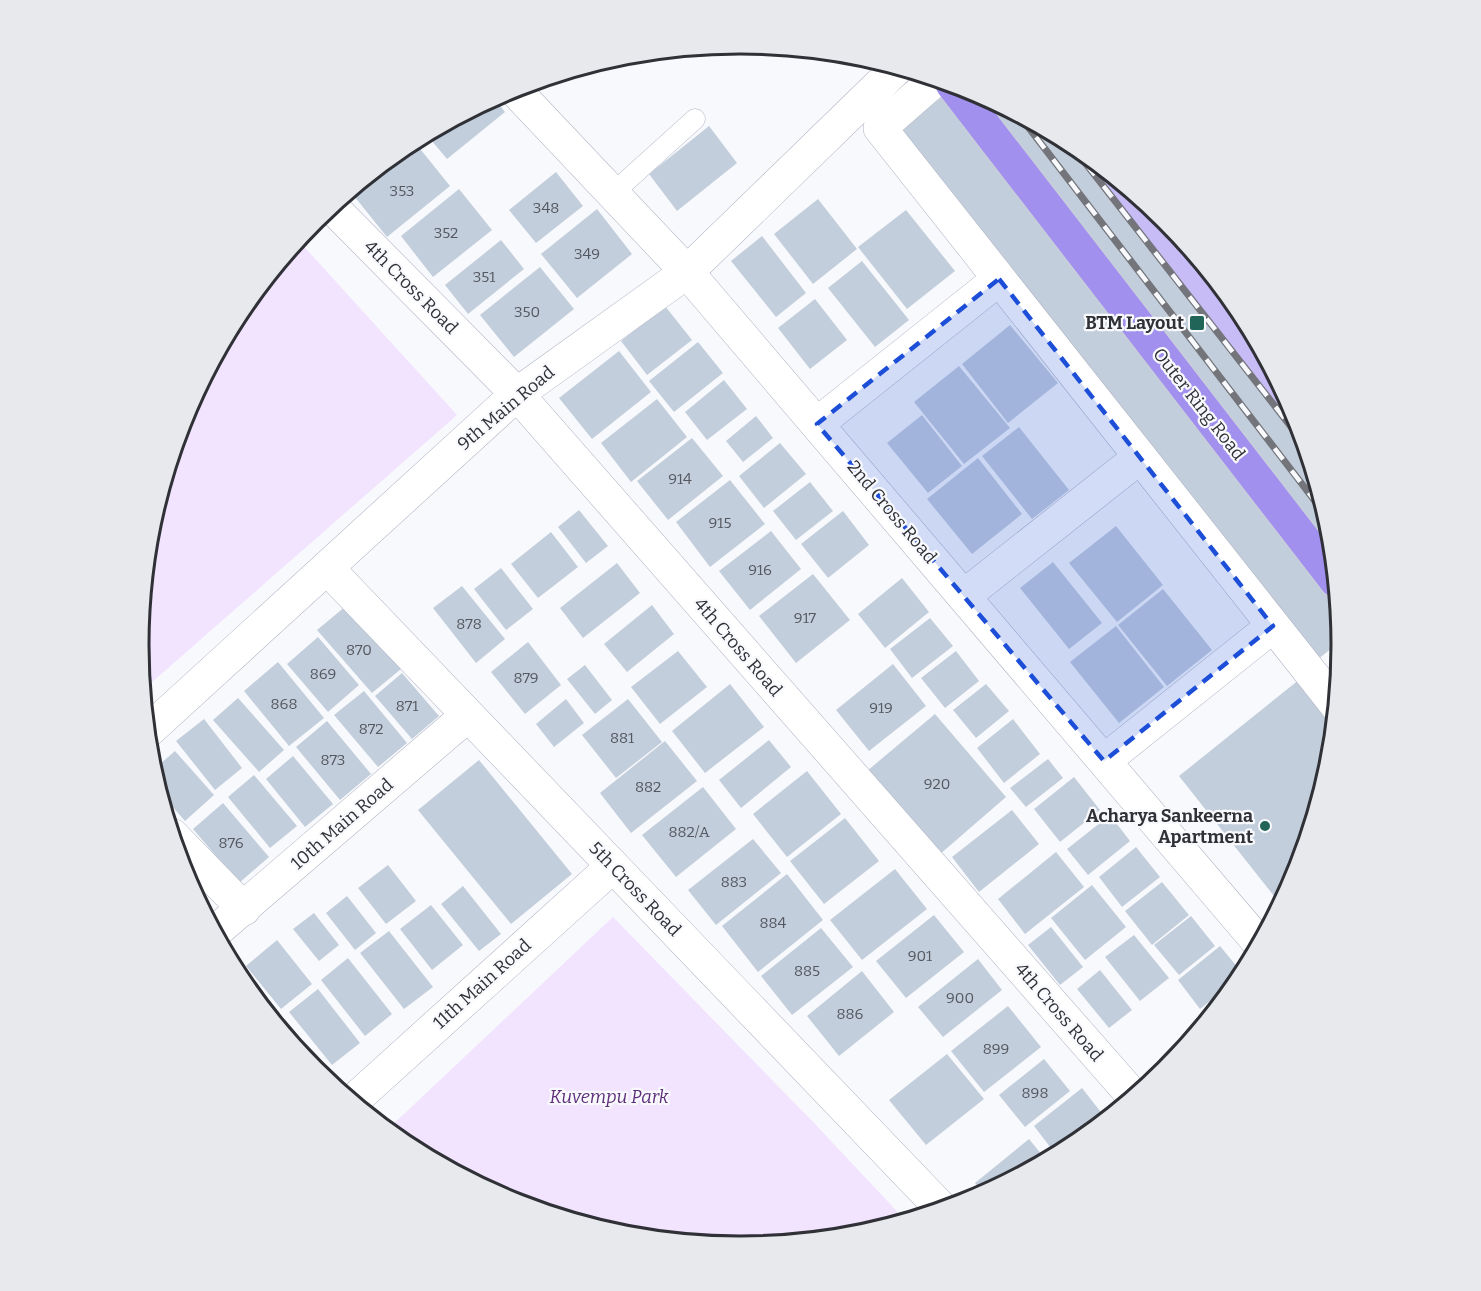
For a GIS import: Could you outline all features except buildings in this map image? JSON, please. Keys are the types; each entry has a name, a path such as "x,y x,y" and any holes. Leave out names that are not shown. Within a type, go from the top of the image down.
{"highway":[{"name":"Outer Ring Road","path":"962,97 1327,570"}],"main road":[{"path":"991,110 1322,539"},
{"path":"1137,207 1260,362"}],"street":[{"name":"9th Main Road","path":"154,725 517,394 687,272 891,73"},
{"path":"930,85 880,128 1330,698"},
{"name":"2nd Cross Road","path":"521,96 687,272 1255,938"},
{"name":"4th Cross Road","path":"338,213 517,394 1129,1092"},
{"path":"817,424 999,279"},
{"path":"964,596 1140,457"},
{"name":"5th Cross Road","path":"327,568 937,1204"},
{"path":"1104,761 1273,626"},
{"name":"10th Main Road","path":"221,927 468,715"},
{"path":"185,848 244,909"},
{"name":"11th Main Road","path":"357,1096 613,866"}],"lane":[{"path":"613,194 695,119"}],"highlighted area":[{"path":"999,279 1273,626 1104,761 817,424"}],"green space":[{"path":"304,246 457,415 150,684 150,607 154,568 160,530 180,455 210,384 228,350 271,285"},
{"name":"Kuvempu Park","path":"613,917 900,1215 856,1226 779,1236 702,1236 625,1226 550,1206 514,1192 445,1158 393,1124"}],"railway":[{"path":"1031,130 1314,499"},
{"path":"1089,168 1289,424"}],"place":[{"name":"BTM Layout","path":"1197,323"},
{"name":"Acharya Sankeerna Apartment","path":"1265,826"}]}
